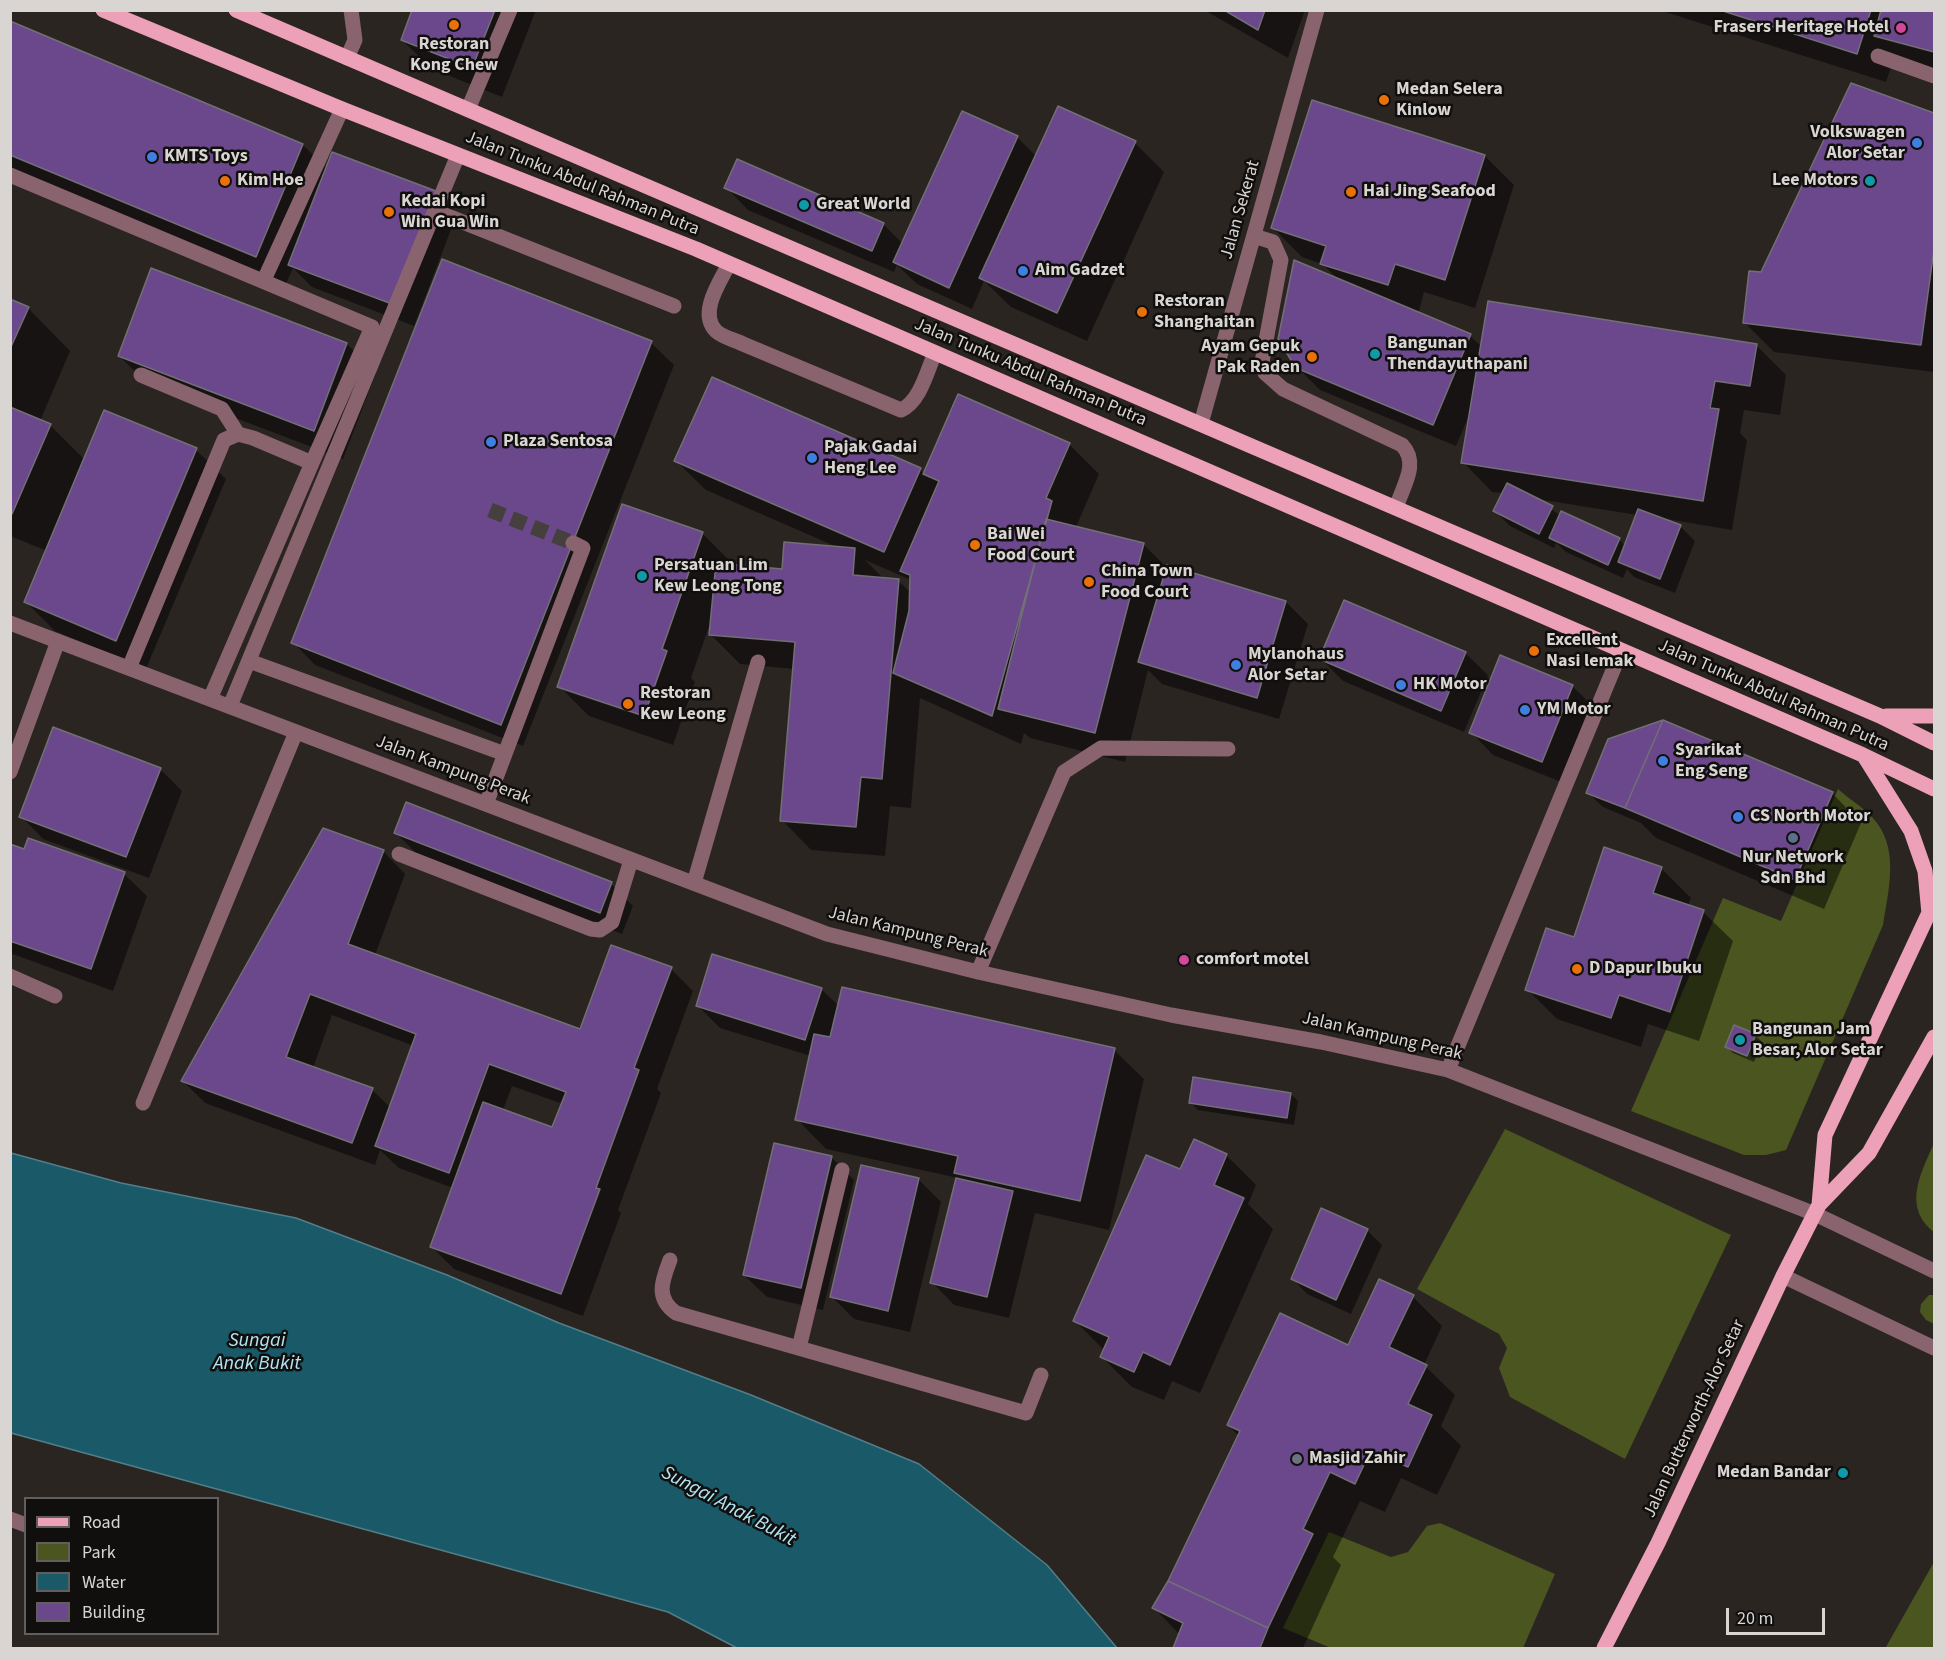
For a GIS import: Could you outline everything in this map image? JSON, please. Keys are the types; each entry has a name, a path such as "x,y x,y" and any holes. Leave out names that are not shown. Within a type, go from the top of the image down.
{"main road":[{"name":"Jalan Tunku Abdul Rahman Putra","path":"103,10 342,109 729,264 1863,755 1935,789"},
{"name":"Jalan Tunku Abdul Rahman Putra","path":"236,10 1202,420 1880,716 1935,743"},
{"path":"1880,716 1935,716"},
{"path":"1817,1209 1825,1135 1932,908 1925,871 1911,831 1863,755"},
{"path":"1817,1209 1869,1153 1935,1037"},
{"name":"Jalan Butterworth-Alor Setar","path":"1604,1648 1658,1543 1783,1276 1817,1209"}],"street":[{"path":"347,58 355,40 351,10"},
{"path":"469,107 510,10"},
{"name":"Jalan Sekerat","path":"1202,420 1317,10"},
{"path":"1878,56 1935,76"},
{"path":"264,280 342,109"},
{"path":"230,706 458,155"},
{"path":"10,175 372,327 210,699"},
{"path":"435,210 674,306"},
{"path":"1254,236 1273,242 1281,260 1262,362 1265,373 1282,389 1402,444 1410,453 1412,461 1397,505"},
{"path":"729,264 708,310 710,322 717,332 753,348 901,410 909,407 915,400 935,353"},
{"path":"141,375 222,409 238,434 312,463"},
{"path":"129,668 224,440 238,434"},
{"path":"486,804 578,546"},
{"name":"Jalan Kampung Perak","path":"10,623 827,934 978,972 1171,1016 1321,1042 1448,1070 1817,1209 1935,1271"},
{"path":"10,772 58,641"},
{"path":"1448,1070 1622,651"},
{"path":"249,661 505,754"},
{"path":"694,883 758,662"},
{"path":"143,1103 296,732"},
{"path":"978,972 1064,772 1101,748 1228,749"},
{"path":"399,854 591,929 600,930 612,922 632,860"},
{"path":"10,976 55,996"},
{"path":"799,1348 842,1170"},
{"path":"670,1260 661,1284 661,1294 667,1306 676,1313 1026,1413 1041,1376"},
{"path":"1783,1276 1935,1348"}],"green space":[{"path":"1838,789 1869,814 1884,834 1890,860 1887,900 1883,925 1786,1150 1766,1155 1744,1155 1631,1111 1723,898 1781,921"},
{"path":"1505,1129 1731,1235 1625,1459 1510,1397 1499,1368 1507,1348 1499,1334 1417,1289"},
{"path":"1934,1143 1934,1232 1924,1222 1919,1212 1917,1189"},
{"path":"1929,1295 1934,1295 1934,1324 1926,1320 1920,1312 1921,1304"},
{"path":"1440,1523 1555,1574 1523,1648 1331,1648 1283,1628 1329,1532 1391,1557 1408,1552 1427,1526"},
{"path":"1934,1562 1934,1648 1887,1648 1886,1647"}],"water":[{"name":"Sungai Anak Bukit","path":"11,1153 121,1183 296,1218 447,1275 559,1323 751,1395 919,1464 1047,1565 1117,1648 737,1648 668,1612 11,1433"}],"building":[{"path":"412,10 495,10 472,68 401,40"},
{"path":"1224,10 1265,10 1258,30"},
{"path":"1720,10 1871,10 1857,54"},
{"name":"Frasers Heritage Hotel","path":"1881,10 1934,10 1934,52 1874,36"},
{"path":"10,21 303,144 256,257 10,155"},
{"name":"Lee Motors","path":"1851,83 1934,113 1934,249 1921,345 1743,323 1749,271 1761,272"},
{"path":"1312,100 1485,155 1445,280 1395,264 1388,285 1320,264 1326,246 1271,228"},
{"path":"1058,106 1136,141 1057,313 979,278"},
{"path":"962,111 1018,136 949,288 893,262"},
{"path":"332,152 436,191 392,304 288,265"},
{"name":"Great World","path":"737,159 884,223 872,251 724,188"},
{"name":"Plaza Sentosa","path":"442,259 652,341 501,725 291,643"},
{"name":"Bangunan Thendayuthapani","path":"1294,260 1471,334 1433,425 1296,368 1278,339"},
{"path":"151,268 347,343 314,431 118,356"},
{"path":"10,299 29,307 10,349"},
{"path":"1488,301 1757,344 1750,386 1715,381 1710,408 1719,409 1703,501 1461,463"},
{"path":"712,377 921,468 884,552 674,461"},
{"name":"Bai Wei Food Court","path":"958,394 1070,443 1046,498 1052,501 992,716 893,673 909,611 910,575 900,571 939,481 923,474"},
{"path":"10,407 51,424 12,514 10,513"},
{"path":"104,410 197,448 116,641 24,602"},
{"path":"1507,483 1553,506 1539,534 1493,511"},
{"name":"Persatuan Lim Kew Leong Tong","path":"622,504 703,532 662,649 667,651 644,716 557,687"},
{"path":"1638,509 1681,525 1660,579 1618,562"},
{"path":"1561,511 1620,538 1608,565 1549,538"},
{"path":"1046,519 1144,543 1095,733 998,709"},
{"path":"784,542 855,548 853,575 899,579 882,779 861,777 856,827 780,821 795,642 709,635 716,563 782,569"},
{"path":"1167,565 1286,601 1257,698 1138,662"},
{"path":"1344,600 1466,652 1441,711 1319,659"},
{"path":"1500,655 1573,685 1542,762 1469,733"},
{"path":"1663,720 1625,808 1586,793 1608,739"},
{"path":"1663,720 1833,792 1795,880 1625,808"},
{"path":"53,727 161,768 126,857 19,817"},
{"path":"406,802 612,882 600,913 394,833"},
{"path":"323,828 384,850 348,944 580,1029 611,945 672,967 634,1068 639,1070 596,1188 600,1189 561,1294 430,1247 483,1102 552,1127 566,1092 489,1064 449,1173 375,1146 416,1034 310,994 286,1057 373,1088 352,1143 181,1081"},
{"path":"28,838 125,872 91,969 10,941 10,844 24,849"},
{"path":"1604,847 1662,867 1653,893 1704,910 1670,1012 1619,995 1611,1018 1525,990 1546,928 1574,937"},
{"path":"712,954 822,988 805,1040 696,1006"},
{"path":"842,987 1115,1048 1080,1201 954,1173 958,1156 795,1120 814,1034 830,1037"},
{"name":"Bangunan Jam Besar, Alor Setar","path":"1734,1025 1756,1034 1747,1056 1725,1047"},
{"path":"1193,1077 1291,1093 1287,1118 1189,1103"},
{"path":"1194,1139 1227,1154 1214,1185 1244,1198 1170,1365 1143,1352 1134,1372 1100,1357 1109,1337 1073,1321 1146,1155 1180,1169"},
{"path":"774,1143 832,1156 801,1288 743,1275"},
{"path":"861,1165 919,1178 888,1311 830,1297"},
{"path":"956,1178 1013,1191 987,1297 930,1283"},
{"path":"1321,1208 1368,1229 1336,1300 1291,1279"},
{"name":"Masjid Zahir","path":"1379,1279 1414,1295 1389,1347 1427,1365 1408,1404 1432,1415 1408,1467 1371,1450 1355,1484 1330,1472 1303,1529 1313,1534 1268,1628 1168,1581 1240,1431 1227,1425 1280,1313 1348,1345"},
{"path":"1168,1581 1268,1628 1260,1648 1173,1648 1183,1623 1152,1608"}],"tunnel":[{"path":"490,510 573,543"}],"place":[{"name":"Restoran Kong Chew","path":"454,25"},
{"name":"Frasers Heritage Hotel","path":"1901,28"},
{"name":"Medan Selera Kinlow","path":"1384,100"},
{"name":"Volkswagen Alor Setar","path":"1917,143"},
{"name":"KMTS Toys","path":"152,157"},
{"name":"Kim Hoe","path":"225,181"},
{"name":"Lee Motors","path":"1870,181"},
{"name":"Hai Jing Seafood","path":"1351,192"},
{"name":"Great World","path":"804,205"},
{"name":"Kedai Kopi Win Gua Win","path":"389,212"},
{"name":"Aim Gadzet","path":"1023,271"},
{"name":"Restoran Shanghaitan","path":"1142,312"},
{"name":"Bangunan Thendayuthapani","path":"1375,354"},
{"name":"Ayam Gepuk Pak Raden","path":"1312,357"},
{"name":"Plaza Sentosa","path":"491,442"},
{"name":"Pajak Gadai Heng Lee","path":"812,458"},
{"name":"Bai Wei Food Court","path":"975,545"},
{"name":"Persatuan Lim Kew Leong Tong","path":"642,576"},
{"name":"China Town Food Court","path":"1089,582"},
{"name":"Excellent Nasi lemak","path":"1534,651"},
{"name":"Mylanohaus Alor Setar","path":"1236,665"},
{"name":"HK Motor","path":"1401,685"},
{"name":"Restoran Kew Leong","path":"628,704"},
{"name":"YM Motor","path":"1525,710"},
{"name":"Syarikat Eng Seng","path":"1663,761"},
{"name":"CS North Motor","path":"1738,817"},
{"name":"Nur Network Sdn Bhd","path":"1793,838"},
{"name":"comfort motel","path":"1184,960"},
{"name":"D Dapur Ibuku","path":"1577,969"},
{"name":"Bangunan Jam Besar, Alor Setar","path":"1740,1040"},
{"name":"Masjid Zahir","path":"1297,1459"},
{"name":"Medan Bandar","path":"1843,1473"}]}
